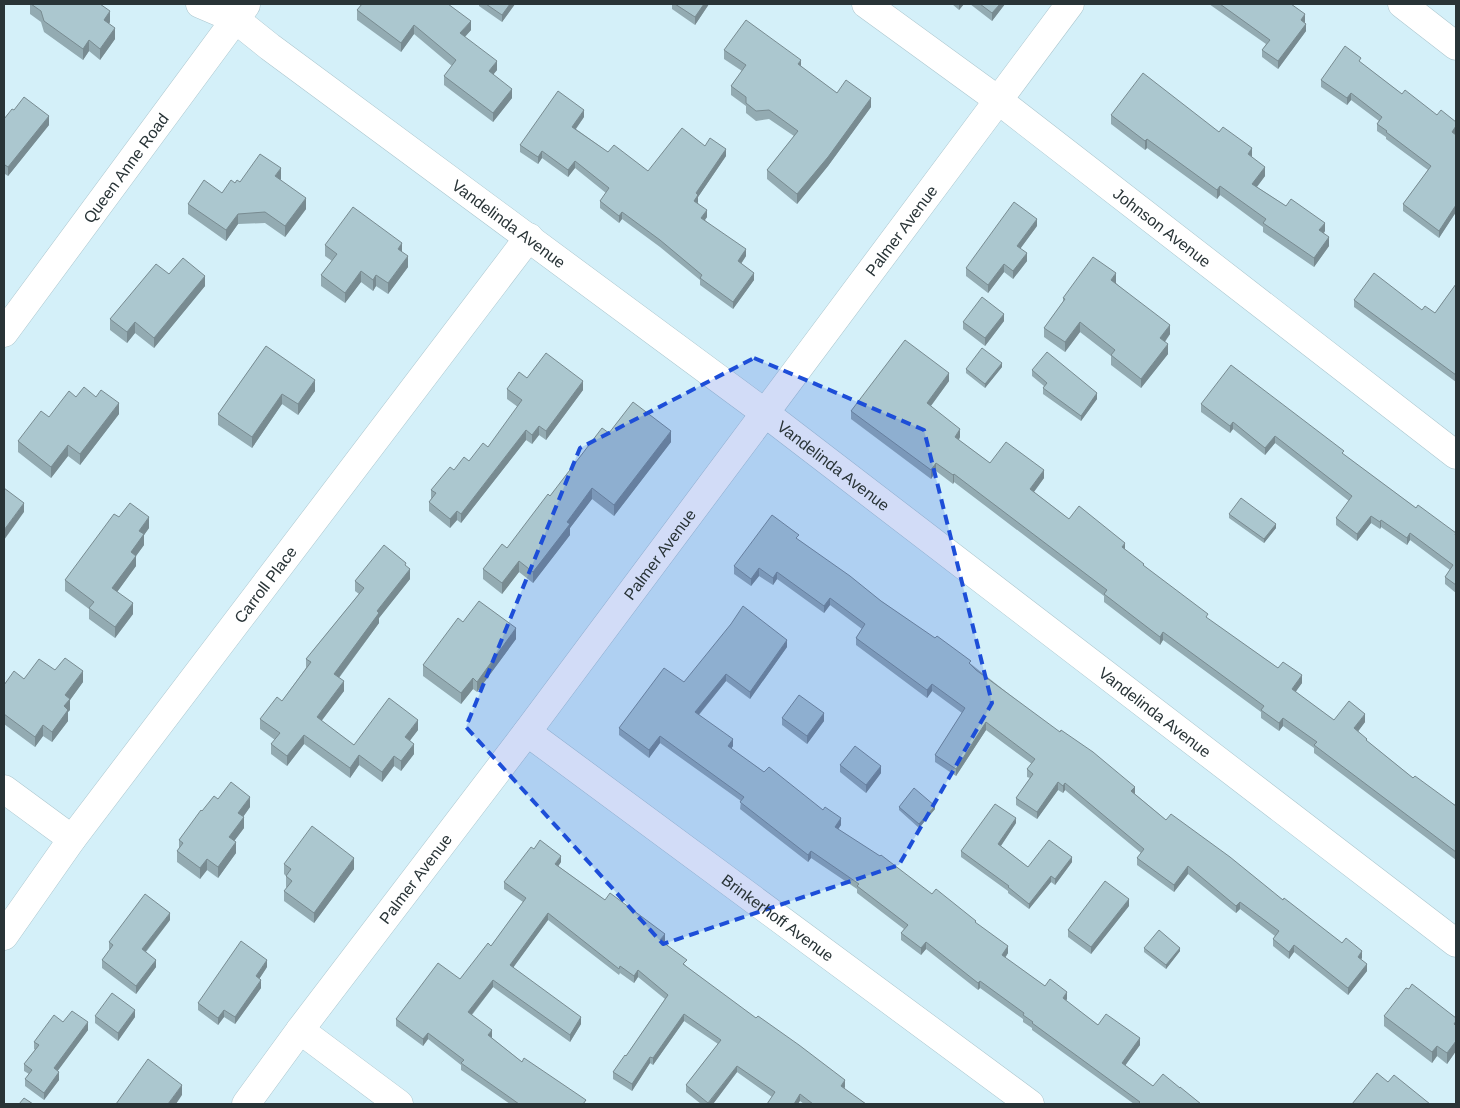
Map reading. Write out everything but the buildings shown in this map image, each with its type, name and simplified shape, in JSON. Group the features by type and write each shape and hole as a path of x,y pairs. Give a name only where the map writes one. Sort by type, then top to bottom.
{"street":[{"name":"Vandelinda Avenue","path":"200,4 241,11 270,47 765,412 1456,943"},
{"name":"Johnson Avenue","path":"866,4 998,100 1456,455"},
{"name":"Palmer Avenue","path":"246,1104 300,1030 527,732 1070,4"},
{"path":"1402,4 1456,46"},
{"name":"Queen Anne Road","path":"4,332 241,11"},
{"name":"Carroll Place","path":"4,936 72,839 529,237"},
{"name":"Brinkerhoff Avenue","path":"527,732 1030,1104"},
{"path":"4,789 72,839"},
{"path":"300,1030 399,1104"}],"highlighted area":[{"path":"754,358 924,430 992,703 899,865 663,944 466,727 580,448"}]}
